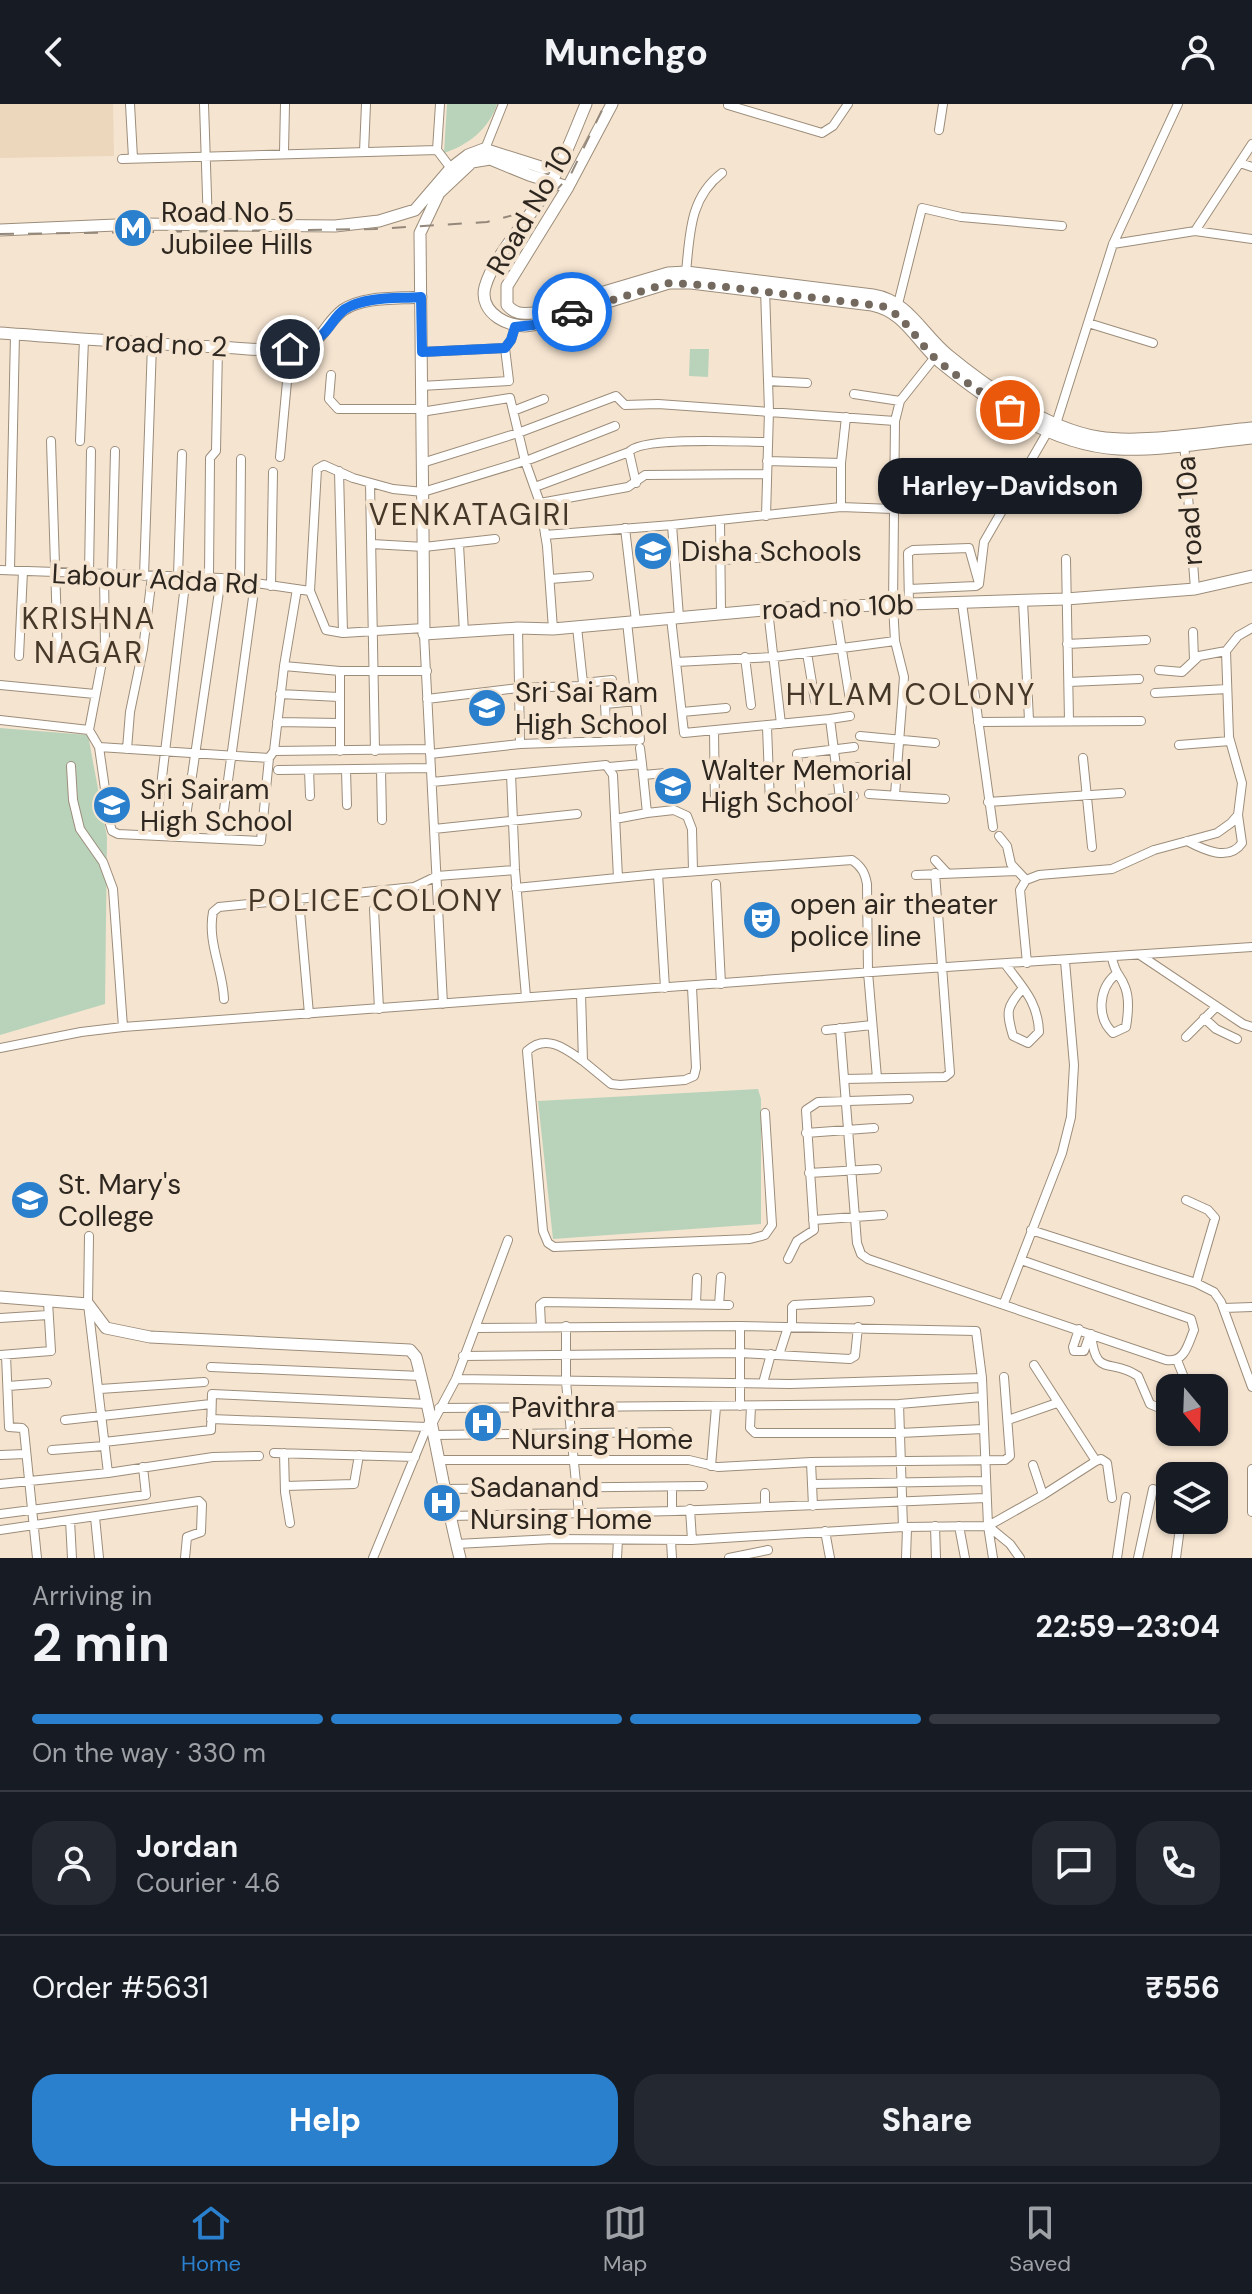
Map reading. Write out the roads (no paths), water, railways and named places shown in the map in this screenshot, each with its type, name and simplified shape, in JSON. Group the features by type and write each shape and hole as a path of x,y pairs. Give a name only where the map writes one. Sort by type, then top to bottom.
{"main road":[{"name":"Road No 10","path":"586,104 551,183 496,264 485,287 484,296 493,314 515,327 533,325 662,284 691,283 873,295 898,304 942,350 972,374 1052,427"},
{"name":"Road No 10","path":"612,104 568,187 507,286 507,305 513,311 533,313 660,274 686,272 882,306 901,320 935,357 966,383 1052,427 1122,439 1252,438"},
{"path":"483,154 551,183 568,187"},
{"path":"424,631 420,233 439,193 468,155 483,154 544,168 561,163"},
{"path":"415,210 454,172"},
{"path":"0,230 139,224 335,226 379,221 415,210 429,212"},
{"name":"road no 2","path":"0,333 152,344 290,349 313,342 323,335 342,311 356,304 421,297"},
{"name":"Road No 10","path":"1184,439 1252,428"},
{"name":"road no 10b","path":"424,631 553,629 768,610 1066,599 1195,589 1252,576"},
{"path":"0,1295 79,1303 106,1328 150,1337 406,1348 416,1357 421,1376 460,1558"},
{"path":"0,1295 48,1308 79,1303"}],"street":[{"path":"130,104 133,158"},
{"path":"204,104 208,226"},
{"path":"284,152 285,104"},
{"path":"364,152 366,104"},
{"path":"440,104 437,150 454,172"},
{"path":"483,154 503,104"},
{"path":"728,105 822,133 833,126 848,104"},
{"path":"939,130 943,104"},
{"path":"909,589 976,586 979,582 984,542 1052,427 1113,244 1178,104"},
{"path":"1195,231 1252,144"},
{"path":"122,159 437,150"},
{"path":"1240,163 1252,167"},
{"path":"686,272 695,207 706,188 722,173"},
{"path":"898,304 922,208 961,217 1062,226"},
{"path":"1113,244 1195,231 1252,239"},
{"path":"765,287 769,411 766,516"},
{"path":"1088,323 1153,343"},
{"path":"421,386 509,381 505,348 515,327"},
{"path":"10,570 15,334"},
{"path":"80,441 84,339"},
{"path":"127,749 130,712 143,649 148,576 152,344"},
{"path":"209,577 210,458 216,451 218,347"},
{"path":"422,352 505,348"},
{"path":"280,457 290,349"},
{"path":"895,795 904,677 895,641 893,605 895,421 900,401 935,357"},
{"path":"331,375 329,399 338,409 421,411 510,398 525,461 540,503 553,629"},
{"path":"768,381 807,383"},
{"path":"854,394 900,401"},
{"path":"422,463 518,433 616,396 625,405 658,404 895,421"},
{"path":"513,411 544,399"},
{"path":"841,507 841,463 846,417"},
{"path":"443,1004 424,631 343,633 326,630 310,591 315,473 320,465 370,483 423,492 525,461 615,426"},
{"name":"road 10a","path":"1184,439 1195,589"},
{"path":"51,441 58,659"},
{"path":"535,487 629,452 633,446 659,442 767,442"},
{"path":"89,574 91,451"},
{"path":"115,451 105,646 89,730 99,747 112,831 118,834 261,841 297,589"},
{"path":"629,452 636,483"},
{"path":"155,836 182,576 182,454"},
{"path":"240,581 241,459"},
{"path":"767,461 841,463"},
{"path":"339,471 343,633"},
{"path":"271,586 273,472"},
{"path":"540,503 628,487 648,474 767,474"},
{"path":"370,483 375,751"},
{"path":"545,535 841,507 893,509"},
{"path":"720,520 721,613"},
{"path":"672,525 676,662 684,733 767,727 850,716"},
{"path":"99,747 231,757 340,751 430,752 520,744 640,740 625,528"},
{"path":"372,544 424,547 495,539"},
{"path":"459,545 464,632"},
{"path":"909,605 908,553 913,550 969,548 974,574 979,582"},
{"path":"721,560 853,552"},
{"path":"1066,559 1069,721"},
{"name":"Labour Adda Rd","path":"0,570 209,577 310,591"},
{"path":"19,656 23,571"},
{"path":"550,579 589,576"},
{"path":"183,837 221,578"},
{"path":"220,839 255,583"},
{"path":"1023,601 1029,720"},
{"path":"962,603 993,827"},
{"path":"835,607 850,700"},
{"path":"768,610 781,724"},
{"path":"577,627 583,683"},
{"path":"518,628 520,744"},
{"path":"1187,841 1207,851 1228,853 1235,851 1242,843 1238,815 1242,783 1230,741 1226,651 1238,636 1252,628"},
{"path":"1193,632 1194,660"},
{"path":"1067,644 1146,640"},
{"path":"676,662 774,657 895,641"},
{"path":"1159,670 1182,672 1199,656 1226,651"},
{"path":"807,653 815,701"},
{"path":"745,657 751,705"},
{"path":"284,666 340,671 427,671"},
{"path":"340,671 340,751"},
{"path":"1069,682 1139,679"},
{"path":"427,699 518,688 580,686 612,680"},
{"path":"0,685 95,694"},
{"path":"1155,693 1227,689"},
{"path":"280,694 339,697"},
{"path":"607,741 605,704 637,701"},
{"path":"682,712 726,708"},
{"path":"830,719 840,798"},
{"path":"0,720 89,730"},
{"path":"978,722 1141,721"},
{"path":"277,722 339,723"},
{"path":"767,727 770,803"},
{"path":"714,731 715,804"},
{"path":"860,736 935,743"},
{"path":"1179,745 1230,741"},
{"path":"801,797 797,754 854,747"},
{"path":"640,748 647,813"},
{"path":"1083,758 1092,847"},
{"path":"432,782 601,764 609,767 642,764"},
{"path":"71,766 73,800 80,829 103,862 113,889 123,1027"},
{"path":"609,767 613,775 618,878"},
{"path":"813,774 858,767"},
{"path":"278,770 431,768"},
{"path":"381,769 382,820"},
{"path":"309,770 310,796"},
{"path":"346,770 347,805"},
{"path":"643,775 666,773"},
{"path":"511,774 516,888 526,997"},
{"path":"988,802 1121,793"},
{"path":"869,794 945,799"},
{"path":"828,799 854,796"},
{"path":"615,819 680,810 687,816 692,829 693,871"},
{"path":"434,829 577,814"},
{"path":"1027,963 1020,890 1026,880 1039,875 1112,869 1154,850 1217,833 1238,815"},
{"path":"999,836 1007,846 1011,864 1026,880"},
{"path":"516,888 852,860 860,866 867,884 868,972 877,1078"},
{"path":"935,860 947,873"},
{"path":"224,999 222,978 216,962 212,921 214,910 227,906 420,886 437,876 515,870"},
{"path":"916,875 1017,871"},
{"path":"844,1079 949,1074 935,873"},
{"path":"658,874 665,988"},
{"path":"716,884 721,984"},
{"path":"299,900 309,1014"},
{"path":"374,909 379,1009"},
{"path":"0,1048 123,1027 1252,947"},
{"path":"1140,955 1216,1007 1252,1027"},
{"path":"1112,958 1115,975 1126,988 1128,1008 1126,1027 1113,1033 1105,1019 1102,995 1104,986 1115,975"},
{"path":"1004,1303 1062,1153 1072,1106 1073,1050 1065,961"},
{"path":"1006,965 1023,988 1038,1016 1038,1033 1028,1043 1013,1036 1009,1017 1009,1005 1023,988"},
{"path":"692,987 696,1068 694,1076 685,1080 615,1085 564,1047 537,1044 527,1051 543,1231 548,1243 554,1247 750,1239 765,1235 772,1225 765,1113"},
{"path":"581,994 583,1061"},
{"path":"1186,1037 1216,1007"},
{"path":"1204,1018 1216,1029 1237,1039"},
{"path":"826,1030 872,1025"},
{"path":"840,1028 855,1217 859,1249 868,1259 1166,1360 1182,1357 1194,1330 1191,1319 1021,1260"},
{"path":"788,1259 797,1241 813,1233 804,1116 808,1107 818,1102 909,1099"},
{"path":"806,1133 874,1128"},
{"path":"809,1173 877,1169"},
{"path":"1186,1200 1208,1210 1215,1218 1196,1283"},
{"path":"813,1220 883,1215"},
{"path":"1031,1230 1196,1283 1214,1292 1224,1308 1252,1387"},
{"path":"89,1236 79,1303 100,1389 108,1473"},
{"path":"373,1558 415,1457 456,1379 508,1240"},
{"path":"541,1326 540,1305 544,1302 724,1305 721,1277"},
{"path":"696,1304 697,1278"},
{"path":"763,1383 790,1327 794,1305 870,1301"},
{"path":"1224,1308 1252,1307"},
{"path":"0,1318 48,1308 51,1351 3,1355 8,1386 9,1427 23,1428 37,1558"},
{"path":"566,1326 566,1382 579,1513"},
{"path":"476,1328 740,1326 976,1331 982,1378 985,1498 993,1558"},
{"path":"740,1326 740,1406"},
{"path":"463,1356 740,1353 852,1359 858,1327"},
{"path":"1079,1329 1073,1347 1077,1352 1084,1351 1090,1333"},
{"path":"1090,1333 1097,1360 1138,1376 1150,1404 1156,1407"},
{"path":"1177,1360 1183,1374"},
{"path":"1034,1365 1096,1461"},
{"path":"211,1367 421,1376"},
{"path":"440,1460 689,1460 711,1466 1009,1458 1004,1377"},
{"path":"456,1379 763,1383 982,1378"},
{"path":"100,1389 204,1382"},
{"path":"8,1386 47,1383"},
{"path":"52,1450 211,1430 211,1395 214,1394 427,1404"},
{"path":"439,1408 899,1404 982,1397"},
{"path":"1008,1420 1057,1403"},
{"path":"65,1420 211,1404"},
{"path":"899,1404 906,1558"},
{"path":"751,1406 750,1428 755,1433 900,1433 983,1429"},
{"path":"711,1466 716,1407"},
{"path":"211,1419 431,1426 572,1435 669,1432"},
{"path":"290,1523 279,1453 415,1457"},
{"path":"1,1455 25,1454"},
{"path":"285,1486 354,1484 359,1455"},
{"path":"0,1484 108,1473 213,1457 259,1456"},
{"path":"456,1544 553,1539 671,1541 905,1527 988,1526 1101,1459 1107,1463 1112,1498"},
{"path":"811,1462 813,1506"},
{"path":"1033,1465 1043,1495"},
{"path":"0,1514 146,1495 143,1467"},
{"path":"1252,1469 1252,1512"},
{"path":"812,1484 984,1481"},
{"path":"445,1489 703,1486"},
{"path":"672,1488 672,1511"},
{"path":"1138,1558 1153,1489"},
{"path":"765,1493 765,1507"},
{"path":"1117,1558 1126,1497"},
{"path":"449,1516 672,1511 985,1498"},
{"path":"0,1530 199,1501 202,1504 201,1532 187,1537 185,1558"},
{"path":"690,1509 692,1540"},
{"path":"95,1517 99,1558"},
{"path":"70,1520 72,1558"},
{"path":"935,1526 936,1558"},
{"path":"959,1526 965,1558"},
{"path":"988,1526 1010,1544 1020,1558"},
{"path":"825,1531 830,1558"},
{"path":"1176,1558 1179,1534"},
{"path":"617,1558 618,1540"},
{"path":"671,1541 672,1558"},
{"path":"729,1558 768,1550"}],"railway":[{"path":"0,234 375,229 487,222 545,203 571,174 605,104"}],"place":[{"name":"Road No 5 Jubilee Hills","path":"133,228"},
{"name":"Harley-Davidson","path":"1010,410"},
{"name":"Disha Schools","path":"653,551"},
{"name":"Sri Sai Ram High School","path":"487,708"},
{"name":"Walter Memorial High School","path":"673,786"},
{"name":"Sri Sairam High School","path":"112,805"},
{"name":"open air theater police line","path":"762,920"},
{"name":"St. Mary's College","path":"30,1200"},
{"name":"Pavithra Nursing Home","path":"483,1423"},
{"name":"Sadanand Nursing Home","path":"442,1503"}],"district":[{"name":"VENKATAGIRI","path":"470,514"},
{"name":"KRISHNA NAGAR","path":"89,635"},
{"name":"HYLAM COLONY","path":"911,694"},
{"name":"POLICE COLONY","path":"376,900"}]}
